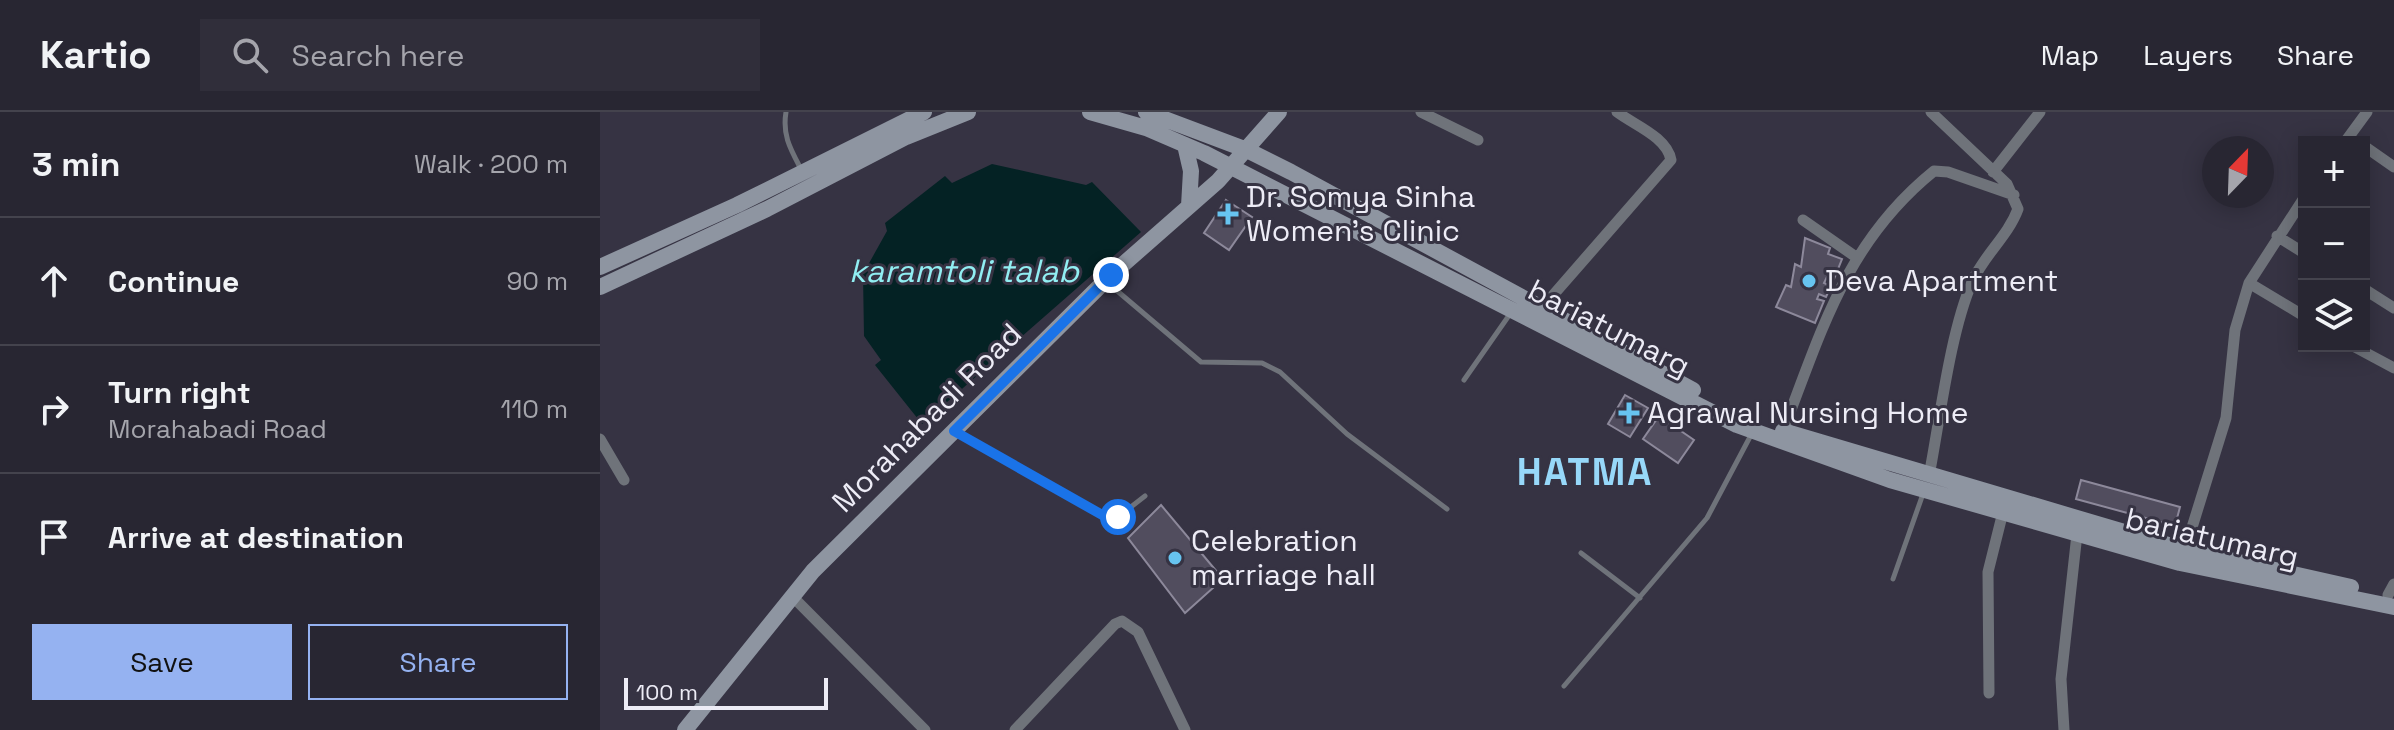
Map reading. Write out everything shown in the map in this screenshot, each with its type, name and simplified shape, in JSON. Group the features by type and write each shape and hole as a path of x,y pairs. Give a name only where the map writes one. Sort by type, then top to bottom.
{"main road":[{"path":"600,267 803,173 924,112"},
{"path":"600,287 767,209 906,137 968,112"},
{"name":"bariatumarg","path":"1090,112 1146,128 1231,167 1753,430 2004,505 2185,550 2392,596"},
{"name":"bariatumarg","path":"1146,112 1247,150 1741,415 1927,483"},
{"name":"Morahabadi Road","path":"685,730 813,571 1105,281 1231,167 1279,112"},
{"path":"1185,145 1191,171 1189,206"},
{"name":"bariatumarg","path":"2004,505 2077,534 2180,563 2392,596"}],"street":[{"path":"1421,112 1478,140"},
{"path":"1927,483 1964,306 1987,256 2014,222 2018,209 2014,195 1930,112"},
{"path":"1993,172 2040,112"},
{"path":"2353,136 2367,112"},
{"path":"1541,309 1671,160 1669,150 1619,113"},
{"path":"2370,150 2394,167"},
{"path":"1783,431 1856,257 1871,234 1934,171 1948,172 2014,195"},
{"path":"2185,550 2226,418 2235,330 2249,283 2298,206"},
{"path":"1803,220 1856,257"},
{"path":"2277,236 2298,249"},
{"path":"2249,283 2298,312"},
{"path":"2370,293 2394,308"},
{"path":"2364,352 2394,368"},
{"path":"600,439 624,480"},
{"path":"1989,693 1988,572 2004,505"},
{"path":"2064,730 2060,688 2077,534"},
{"path":"792,596 925,730"},
{"path":"1015,730 1115,624 1122,621 1138,632 1185,730"}],"lane":[{"path":"786,112 784,130 787,144 803,173"},
{"path":"1105,281 1201,362 1262,363 1280,372 1347,434 1447,509"},
{"path":"1464,380 1513,310"},
{"path":"1564,686 1713,509 1753,430"},
{"path":"954,431 1104,516 1118,517 1145,496"},
{"path":"1893,579 1927,483"},
{"path":"1581,553 1640,598"}],"water":[{"name":"karamtoli talab","path":"992,164 1086,185 1092,182 1141,232 922,424 875,365 881,360 864,336 863,274 887,231 885,223 945,176 952,183"}],"building":[{"path":"1226,200 1252,217 1229,250 1204,233"},
{"name":"Deva Apartment","path":"1805,238 1830,248 1828,254 1842,259 1834,279 1827,277 1824,283 1831,286 1826,297 1819,294 1817,299 1824,301 1815,323 1776,307 1786,285 1791,287 1795,264 1801,267"},
{"path":"1625,395 1648,408 1630,437 1608,424"},
{"path":"1659,416 1694,440 1678,463 1643,439"},
{"path":"2081,480 2180,507 2175,526 2076,499"},
{"name":"Celebration marriage hall","path":"1161,505 1223,579 1185,613 1128,538"}],"place":[{"name":"Dr. Somya Sinha Women's Clinic","path":"1228,214"},
{"name":"Deva Apartment","path":"1809,281"},
{"name":"Agrawal Nursing Home","path":"1629,413"},
{"name":"Celebration marriage hall","path":"1175,558"}],"district":[{"name":"HATMA","path":"1585,472"}],"route":[{"path":"1111,275 954,431 1104,516 1118,517"}]}
